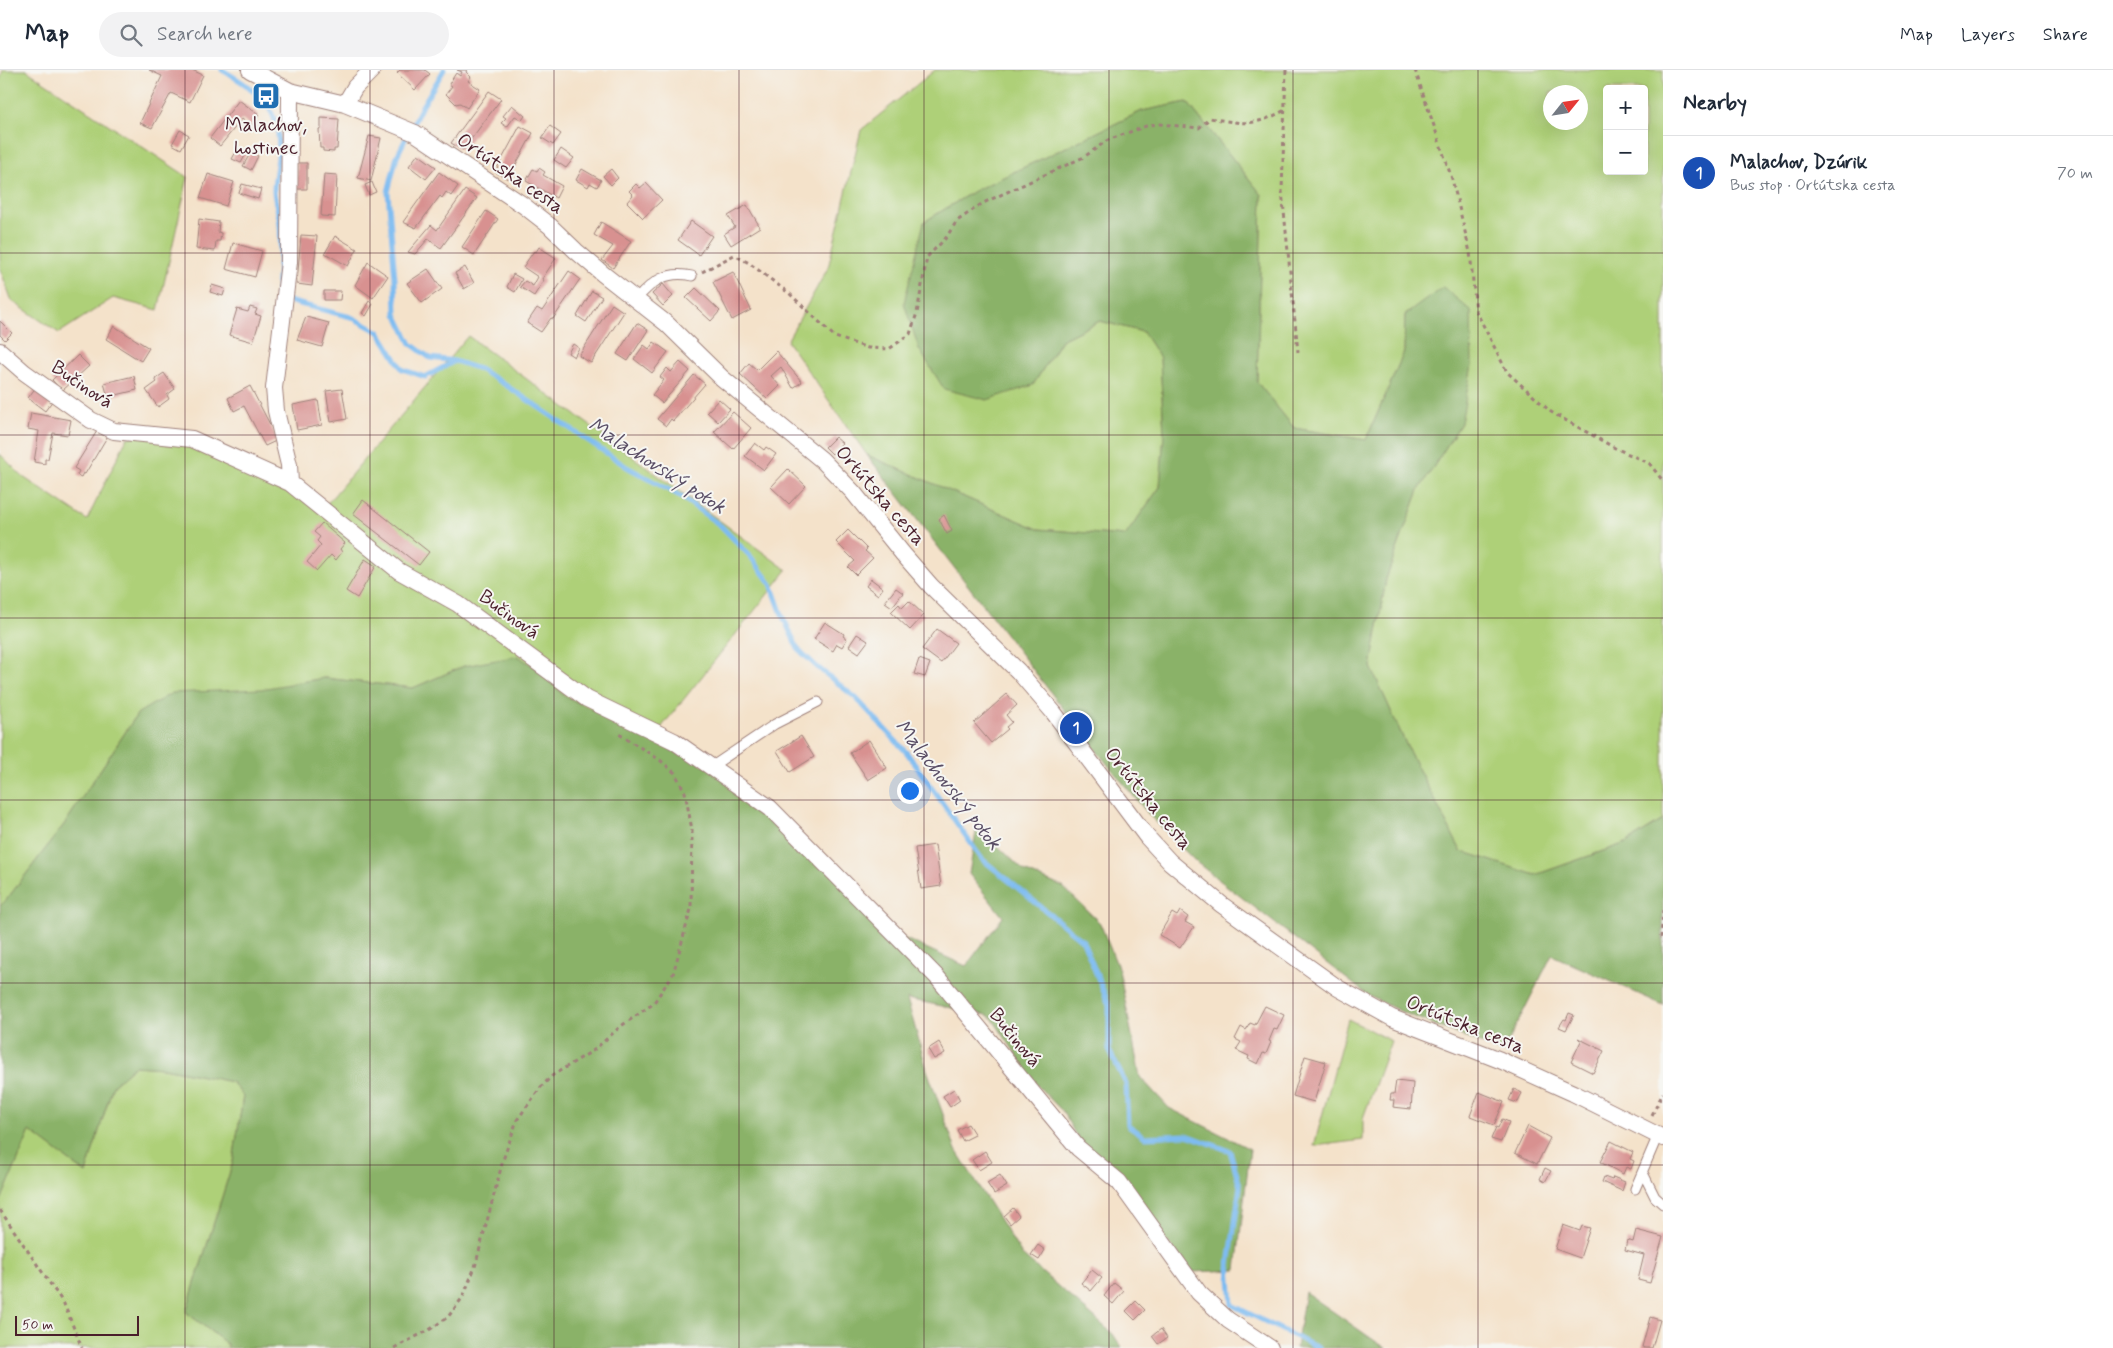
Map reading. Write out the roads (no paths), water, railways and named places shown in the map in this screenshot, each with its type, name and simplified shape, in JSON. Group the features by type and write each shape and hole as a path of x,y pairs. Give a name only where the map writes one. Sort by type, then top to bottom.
{"street":[{"name":"Ortútska cesta","path":"250,70 290,91 345,104 409,131 523,205 550,226 576,251 667,324 744,397 822,460 853,492 902,554 931,586 1018,671 1054,713 1147,837 1194,884 1307,966 1364,1003 1392,1018 1508,1064 1656,1134"},
{"path":"345,104 355,87 372,70"},
{"path":"290,91 288,172 290,240 286,297 274,388 276,411 289,465 290,483"},
{"name":"Bučinová","path":"0,351 24,372 91,420 114,431 192,439 290,483 399,571 458,604 587,698 674,740 770,808 937,977 1078,1148 1119,1182 1199,1293 1228,1320 1270,1348"}],"lane":[{"path":"636,300 658,279 669,274 692,276"},
{"path":"711,767 775,724 818,702"},
{"path":"1635,1189 1643,1173 1656,1134"},
{"path":"1643,1173 1655,1197 1663,1204"}],"waterway":[{"name":"Malachovský potok","path":"222,70 258,94 272,114 277,127 279,141 274,191 281,242 277,294 292,302 351,317 379,332 402,369 425,377 455,361 479,369 627,467 680,496 721,526 751,557 771,584 783,617 798,649 856,698 907,753 982,859 1083,941 1109,1005 1109,1050 1126,1084 1128,1125 1145,1137 1187,1135 1230,1151 1240,1186 1229,1265 1232,1305 1318,1348"},
{"path":"444,70 422,106 397,156 388,192 396,314 411,344 430,358 455,361"}],"place":[{"name":"Malachov, hostinec","path":"266,96"},
{"name":"Malachov, Dzúrik","path":"1076,728"}]}
